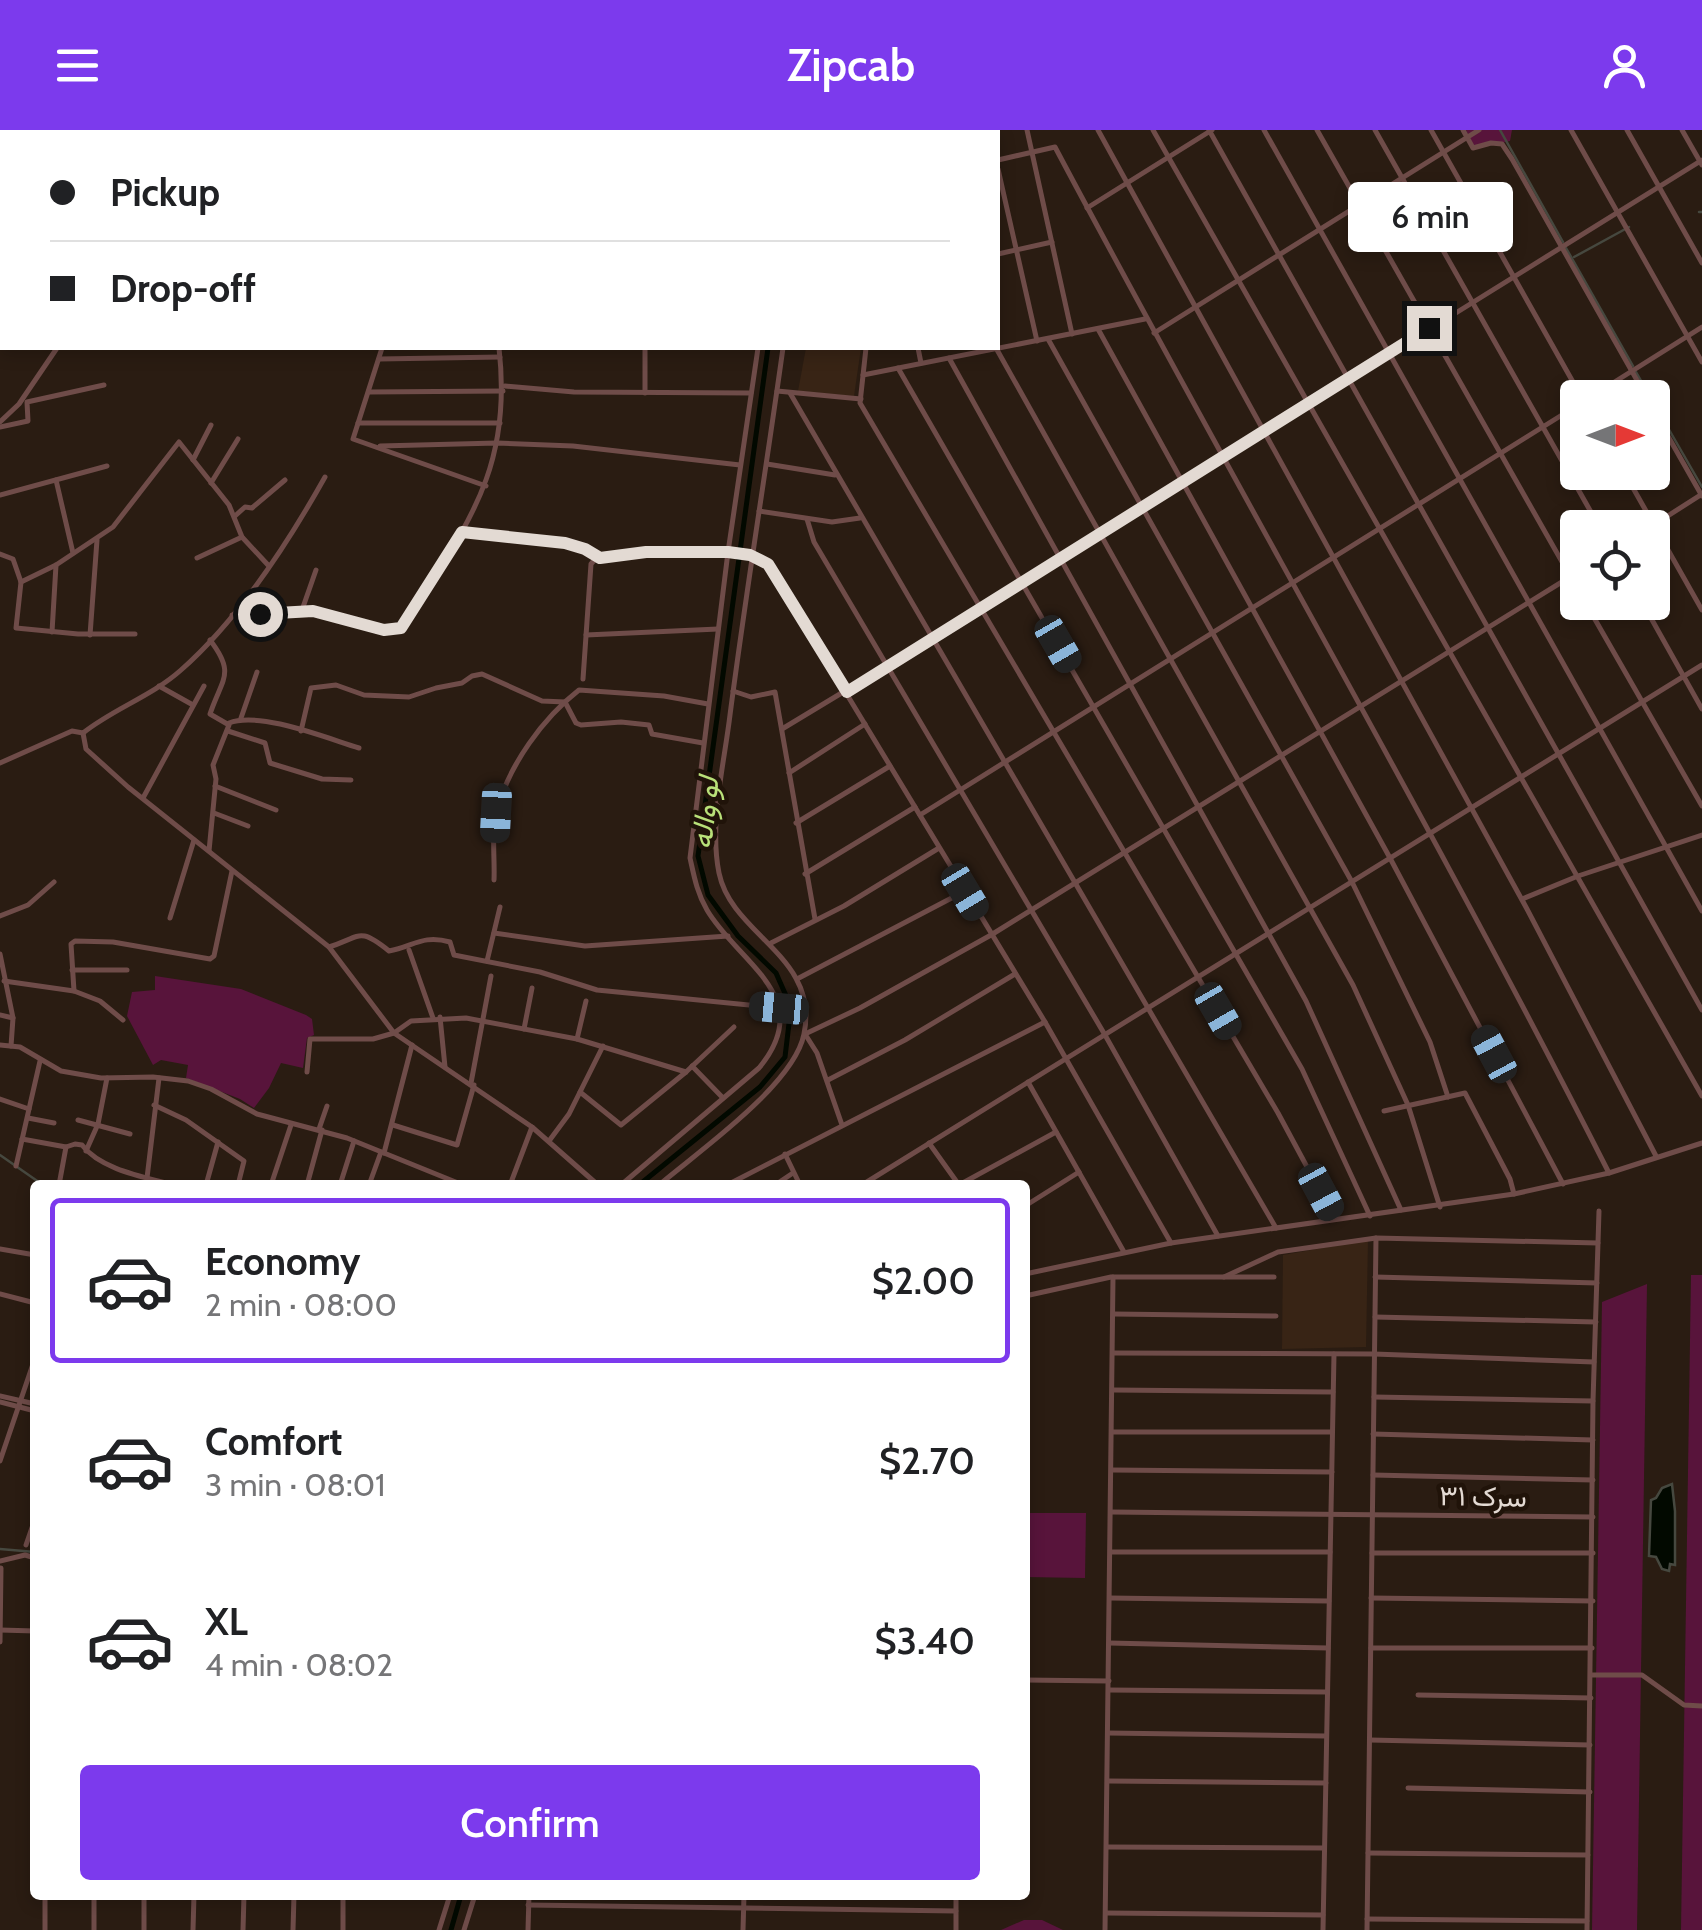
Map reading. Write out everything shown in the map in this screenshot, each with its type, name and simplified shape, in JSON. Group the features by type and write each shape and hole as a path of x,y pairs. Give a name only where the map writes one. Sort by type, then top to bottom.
{"street":[{"path":"1027,130 1072,334"},
{"path":"1098,130 1522,900 1656,1156"},
{"path":"1154,130 1702,1096"},
{"path":"1087,208 1210,130 1702,1010"},
{"path":"1264,130 1702,910"},
{"path":"1317,130 1560,558"},
{"path":"1375,130 1590,510"},
{"path":"1430,130 1575,380"},
{"path":"1463,130 1472,148 1502,144 1637,380"},
{"path":"1154,333 1479,130"},
{"path":"1571,130 1702,362"},
{"path":"1627,130 1702,263"},
{"path":"782,729 1701,162 1682,130"},
{"path":"1000,160 1054,147 1145,319 1487,934 1609,1173"},
{"path":"1000,178 1037,341"},
{"path":"1000,254 1052,242"},
{"path":"1000,347 1145,319"},
{"path":"1617,380 1702,328"},
{"path":"1098,329 1390,858 1563,1184"},
{"path":"1048,338 1352,882 1430,1042 1448,1097"},
{"path":"0,425 56,350"},
{"path":"381,350 353,439 486,486"},
{"path":"232,615 302,612 344,618 384,630 401,628 462,532 486,486 500,423 503,388 499,350"},
{"path":"644,350 645,393"},
{"path":"627,1180 770,1054 781,1020 774,990 707,910 695,884 690,858 758,350"},
{"path":"665,1180 777,1084 794,1060 804,1034 804,1003 797,979 730,899 717,862 716,826 733,692 783,350"},
{"path":"866,350 860,399 1335,1219"},
{"path":"919,350 922,363"},
{"path":"956,350 958,356"},
{"path":"862,375 986,350"},
{"path":"997,350 1353,984 1408,1106 1440,1207"},
{"path":"379,359 500,357"},
{"path":"950,358 1306,1001 1401,1210"},
{"path":"898,368 1302,1069 1370,1216"},
{"path":"0,425 28,421 27,402 104,385"},
{"path":"369,392 503,388 752,393"},
{"path":"777,391 860,399"},
{"path":"790,393 1276,1228"},
{"path":"920,815 1560,416"},
{"path":"358,423 500,423"},
{"path":"193,460 211,425"},
{"path":"1670,439 1702,495 1670,514"},
{"path":"211,483 238,440"},
{"path":"20,582 96,540 128,512 178,443 235,516 242,537 268,565"},
{"path":"380,446 497,443 631,450 740,464"},
{"path":"766,464 835,475"},
{"path":"0,495 107,466"},
{"path":"83,734 180,672 232,615 299,523 325,477"},
{"path":"56,480 73,552"},
{"path":"235,516 245,507 252,508 286,480"},
{"path":"759,512 832,522 861,518"},
{"path":"807,519 814,542 1106,1035 1218,1236"},
{"path":"462,532 565,543 597,557 646,552 731,552 751,555 768,564 1045,1022 1171,1243"},
{"path":"197,558 242,537"},
{"path":"90,635 96,540"},
{"path":"0,554 13,559 20,582 16,628 90,635 135,634"},
{"path":"583,679 591,564 597,557"},
{"path":"1670,557 1702,610"},
{"path":"52,632 56,565"},
{"path":"302,612 316,570"},
{"path":"804,1034 860,1008 991,935 1560,582"},
{"path":"1595,620 1702,806"},
{"path":"1652,620 1702,708"},
{"path":"586,635 718,630"},
{"path":"210,640 224,658 227,670 210,714 228,727 265,743 270,763 322,779 350,780"},
{"path":"870,1180 1702,665"},
{"path":"209,851 215,786 213,764 228,727 241,718 257,672"},
{"path":"301,731 311,688 336,684 364,696 409,698 462,684 482,674 542,701 564,702"},
{"path":"159,686 193,706"},
{"path":"142,799 204,686"},
{"path":"494,880 498,805 529,740 578,690 664,696 708,704"},
{"path":"733,692 751,697 775,692 815,919"},
{"path":"564,702 581,726 637,722 649,725 652,734 664,738 703,743"},
{"path":"241,718 360,748"},
{"path":"789,773 865,724"},
{"path":"0,763 72,731 83,734"},
{"path":"83,734 86,750 142,799 329,948 394,1033 532,1127 593,1180"},
{"path":"796,823 890,766"},
{"path":"215,786 276,810"},
{"path":"805,874 915,807"},
{"path":"213,812 248,826"},
{"path":"1522,900 1617,862 1702,836"},
{"path":"170,918 194,840"},
{"path":"770,943 844,906 939,848"},
{"path":"74,992 70,944 75,941 113,942 210,959 214,956 232,870"},
{"path":"0,916 28,904 54,882"},
{"path":"797,979 965,892"},
{"path":"487,962 500,907"},
{"path":"494,933 585,946 728,936"},
{"path":"329,948 359,934 370,935 389,950 412,941 444,940 450,942 454,955 540,972 597,990 779,1008"},
{"path":"410,950 436,1018 445,1067"},
{"path":"0,954 13,1018 11,1046"},
{"path":"72,970 127,970"},
{"path":"828,1080 905,1040 1014,974"},
{"path":"393,1124 457,1145 473,1084 492,976"},
{"path":"4,981 74,992 100,1001 124,1020"},
{"path":"524,1028 532,988"},
{"path":"578,1038 586,1001"},
{"path":"0,1016 13,1018"},
{"path":"307,1072 310,1039 373,1039 394,1033 411,1021 436,1018 483,1021 578,1038 686,1072"},
{"path":"737,1180 1045,1022"},
{"path":"580,1092 620,1125 734,1027"},
{"path":"804,1034 817,1053 842,1125"},
{"path":"0,1045 20,1047 62,1071 106,1078 188,1081 257,1114 354,1141 451,1180"},
{"path":"371,1180 393,1124 412,1045"},
{"path":"550,1141 604,1046"},
{"path":"16,1166 40,1060"},
{"path":"692,1066 724,1098"},
{"path":"86,1152 98,1124 106,1078"},
{"path":"147,1178 158,1078"},
{"path":"1028,1082 1124,1252"},
{"path":"1384,1111 1465,1093 1514,1194"},
{"path":"0,1098 29,1108"},
{"path":"154,1104 186,1120 244,1161 239,1180"},
{"path":"308,1180 327,1106"},
{"path":"27,1118 54,1124"},
{"path":"78,1120 130,1134"},
{"path":"273,1180 291,1125"},
{"path":"512,1180 532,1127"},
{"path":"968,1180 1056,1132"},
{"path":"22,1139 66,1147 82,1145 86,1152 116,1168 155,1180"},
{"path":"342,1180 354,1141"},
{"path":"207,1180 218,1142"},
{"path":"929,1144 955,1180"},
{"path":"1030,1273 1171,1243 1514,1194 1609,1173 1702,1144"},
{"path":"61,1180 66,1147"},
{"path":"785,1154 798,1180"},
{"path":"1030,1203 1080,1172"},
{"path":"782,1180 794,1173"},
{"path":"1587,1930 1599,1212"},
{"path":"1224,1277 1278,1252 1376,1238 1598,1242"},
{"path":"1367,1930 1376,1238"},
{"path":"0,1249 30,1254"},
{"path":"1105,1930 1113,1277"},
{"path":"1030,1295 1113,1277 1274,1277"},
{"path":"1376,1277 1597,1283"},
{"path":"0,1294 30,1302"},
{"path":"1114,1314 1276,1316"},
{"path":"1375,1318 1596,1322"},
{"path":"1113,1353 1374,1354 1594,1362"},
{"path":"1322,1930 1334,1354"},
{"path":"0,1462 30,1373"},
{"path":"1114,1390 1333,1392"},
{"path":"1374,1396 1593,1401"},
{"path":"0,1399 30,1406"},
{"path":"1113,1432 1332,1432"},
{"path":"1374,1434 1593,1440"},
{"path":"1112,1470 1332,1472"},
{"path":"1373,1475 1594,1480"},
{"name":"سرک ۳۱","path":"1110,1512 1593,1517"},
{"path":"26,1545 30,1533"},
{"path":"1111,1552 1330,1552"},
{"path":"1372,1553 1593,1554"},
{"path":"0,1642 1,1564 30,1556"},
{"path":"1110,1598 1329,1601"},
{"path":"1371,1598 1593,1602"},
{"path":"0,1630 30,1631"},
{"path":"1110,1643 1328,1648"},
{"path":"1371,1648 1592,1648"},
{"path":"1592,1675 1642,1676 1684,1705 1702,1706"},
{"path":"1030,1680 1109,1681"},
{"path":"1108,1690 1327,1692"},
{"path":"1418,1695 1591,1698"},
{"path":"1108,1734 1326,1736"},
{"path":"1370,1740 1590,1745"},
{"path":"1107,1781 1326,1783"},
{"path":"1408,1788 1590,1792"},
{"path":"1106,1847 1324,1848"},
{"path":"1368,1853 1588,1854"},
{"path":"44,1930 45,1900"},
{"path":"94,1900 94,1930"},
{"path":"144,1900 144,1930"},
{"path":"193,1930 194,1900"},
{"path":"243,1930 244,1900"},
{"path":"293,1930 294,1900"},
{"path":"343,1930 344,1900"},
{"path":"440,1930 449,1900"},
{"path":"464,1930 473,1900"},
{"path":"528,1930 529,1900"},
{"path":"744,1900 744,1930"},
{"path":"956,1900 956,1930"},
{"path":"528,1906 956,1912"},
{"path":"1105,1913 1323,1915"},
{"path":"1367,1920 1587,1921"}],"shaded area":[{"path":"1466,130 1512,130 1510,141 1473,145"},
{"path":"806,350 861,350 854,396 798,391"},
{"path":"155,976 241,989 306,1015 312,1019 314,1035 307,1038 303,1068 281,1063 254,1108 186,1078 188,1065 161,1060 153,1065 127,1016 132,992 155,990"},
{"path":"1368,1240 1366,1347 1282,1349 1283,1255"},
{"path":"1691,1275 1702,1275 1702,1930 1681,1930"},
{"path":"1647,1284 1637,1930 1592,1930 1602,1302"},
{"path":"1672,1484 1675,1565 1670,1564 1669,1571 1662,1569 1656,1557 1649,1556 1651,1500"},
{"path":"1030,1513 1086,1513 1085,1578 1030,1577"},
{"path":"1024,1920 1042,1920 1063,1930 1001,1930"}],"waterway":[{"path":"1500,130 1563,242"},
{"path":"1574,257 1629,227"},
{"path":"1566,248 1633,366"},
{"name":"لو واله","path":"645,1180 760,1087 785,1057 791,1007 776,973 738,936 708,895 698,856 768,350"},
{"path":"1636,372 1641,380"},
{"path":"1670,431 1702,487"},
{"path":"0,1155 36,1180"},
{"path":"0,1549 30,1552"},
{"name":"لو واله","path":"451,1930 460,1900"}],"route":[{"path":"260,614 313,611 384,630 401,628 462,532 565,543 600,558 686,550 733,552 768,564 847,692 1429,328"}]}
